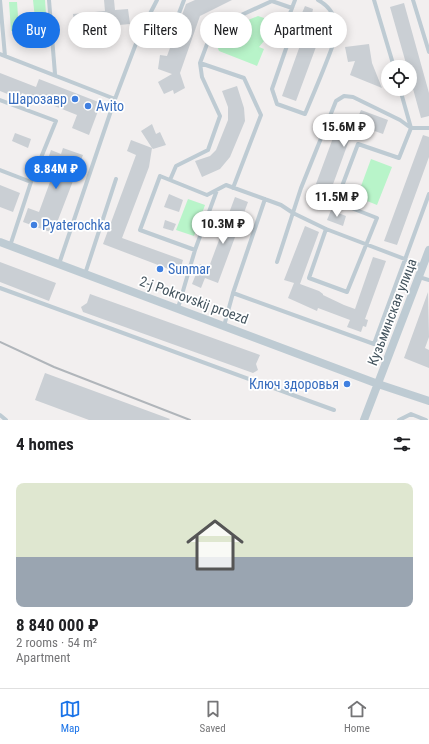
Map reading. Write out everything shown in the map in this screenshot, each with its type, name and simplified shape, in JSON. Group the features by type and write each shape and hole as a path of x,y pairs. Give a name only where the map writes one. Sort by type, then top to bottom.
{"street":[{"name":"2-j Pokrovskij proezd","path":"0,242 378,384 429,401"},
{"name":"Кузьминская улица","path":"364,420 429,250"}],"lane":[{"path":"0,0 5,56"},
{"path":"48,0 55,74"},
{"path":"59,264 115,99 140,33 157,0"},
{"path":"179,12 184,0"},
{"path":"295,0 286,24 289,40 272,89 277,104 305,114 338,31 334,15 326,4 318,0"},
{"path":"374,0 392,60"},
{"path":"413,0 429,52"},
{"path":"170,180 176,166 208,150 220,116 202,77 200,62 213,28 272,1 292,8"},
{"path":"0,54 55,74 115,99"},
{"path":"200,62 244,78 261,115 233,188"},
{"path":"277,262 293,213 336,101 344,96 353,97 400,120 411,128 429,128"},
{"path":"326,229 309,278 346,292 377,218 336,202 358,144 399,158 411,128 402,96"},
{"path":"0,100 56,122 31,182 10,246"},
{"path":"0,170 31,182"},
{"path":"195,250 140,230 160,176 207,194 226,185 281,204 293,213 326,229 366,245 406,258 423,266"},
{"path":"85,274 116,179"},
{"path":"178,308 195,250 217,190"},
{"path":"233,293 374,344 429,194"},
{"path":"224,326 233,293 264,199"},
{"path":"419,277 429,280"},
{"path":"0,288 334,410"},
{"path":"400,420 411,414 426,420"},
{"path":"0,415 6,420"}],"green space":[{"path":"33,0 45,0 46,12 34,12"},
{"path":"9,2 17,2 18,12 12,12 11,31"},
{"path":"260,17 259,47 264,49 257,66 219,51 218,48 252,48 252,18"},
{"path":"371,159 392,167 377,205 357,197"},
{"path":"188,199 205,205 194,236 176,230"}],"building":[{"path":"104,0 114,0 115,10 128,9 129,24 121,25 121,12 94,12 105,11"},
{"path":"195,0 232,0 208,12 200,12 192,39 192,12 183,12 186,4"},
{"path":"404,3 429,93 429,116 421,118 415,96 417,96 417,60 405,60 390,7"},
{"path":"305,6 313,9 312,12 302,12"},
{"path":"369,44 372,63 381,88 350,75 355,61 348,62 345,48"},
{"path":"170,48 189,48 180,73 185,88 174,94 173,90 164,94 158,82 172,74 158,69 160,55 167,56"},
{"path":"299,48 316,48 296,101 282,96"},
{"path":"0,73 36,87 39,79 101,103 89,135 72,128 77,115 22,93 20,99 0,91"},
{"path":"237,86 244,108 245,121 230,157 220,169 202,177 195,161 210,156 216,150 228,120 228,107 222,91"},
{"path":"361,110 388,120 383,134 355,124 328,198 313,192 340,119 347,122 350,114 358,117"},
{"path":"152,124 156,134 160,132 166,145 152,148 141,131"},
{"path":"15,133 31,139 28,148 12,141"},
{"path":"423,135 429,137 429,157 397,245 384,241"},
{"path":"131,140 152,148 149,167 122,238 183,260 179,273 103,244 136,155 127,151"},
{"path":"63,148 83,155 53,233 23,222 28,208 39,212 54,171 45,168 51,150 61,154"},
{"path":"0,185 20,193 13,212 0,207"},
{"path":"169,194 183,200 179,212 164,207"},
{"path":"235,197 248,202 218,283 205,278 201,288 192,284 200,264 209,267"},
{"path":"331,210 346,216 343,226 327,220"},
{"path":"165,220 176,224 173,231 163,228"},
{"path":"305,226 319,232 300,284 319,291 323,295 344,305 355,309 373,257 386,261 365,319 368,320 366,327 363,326 361,332 347,327 350,320 318,308 317,311 288,298 294,283 284,280"},
{"path":"0,262 56,283 49,301 0,282"},
{"path":"428,292 429,337 425,348 429,350 429,368 404,358"},
{"path":"90,294 260,355 256,364 258,370 253,373 83,312 81,307 87,303"},
{"path":"45,373 170,419 89,420 35,400"}],"railway":[{"path":"0,342 54,367 190,420"}],"place":[{"name":"Шарозавр","path":"75,99"},
{"name":"Avito","path":"88,106"},
{"name":"Pyaterochka","path":"34,225"},
{"name":"Sunmar","path":"160,269"},
{"name":"Ключ здоровья","path":"347,384"}]}
